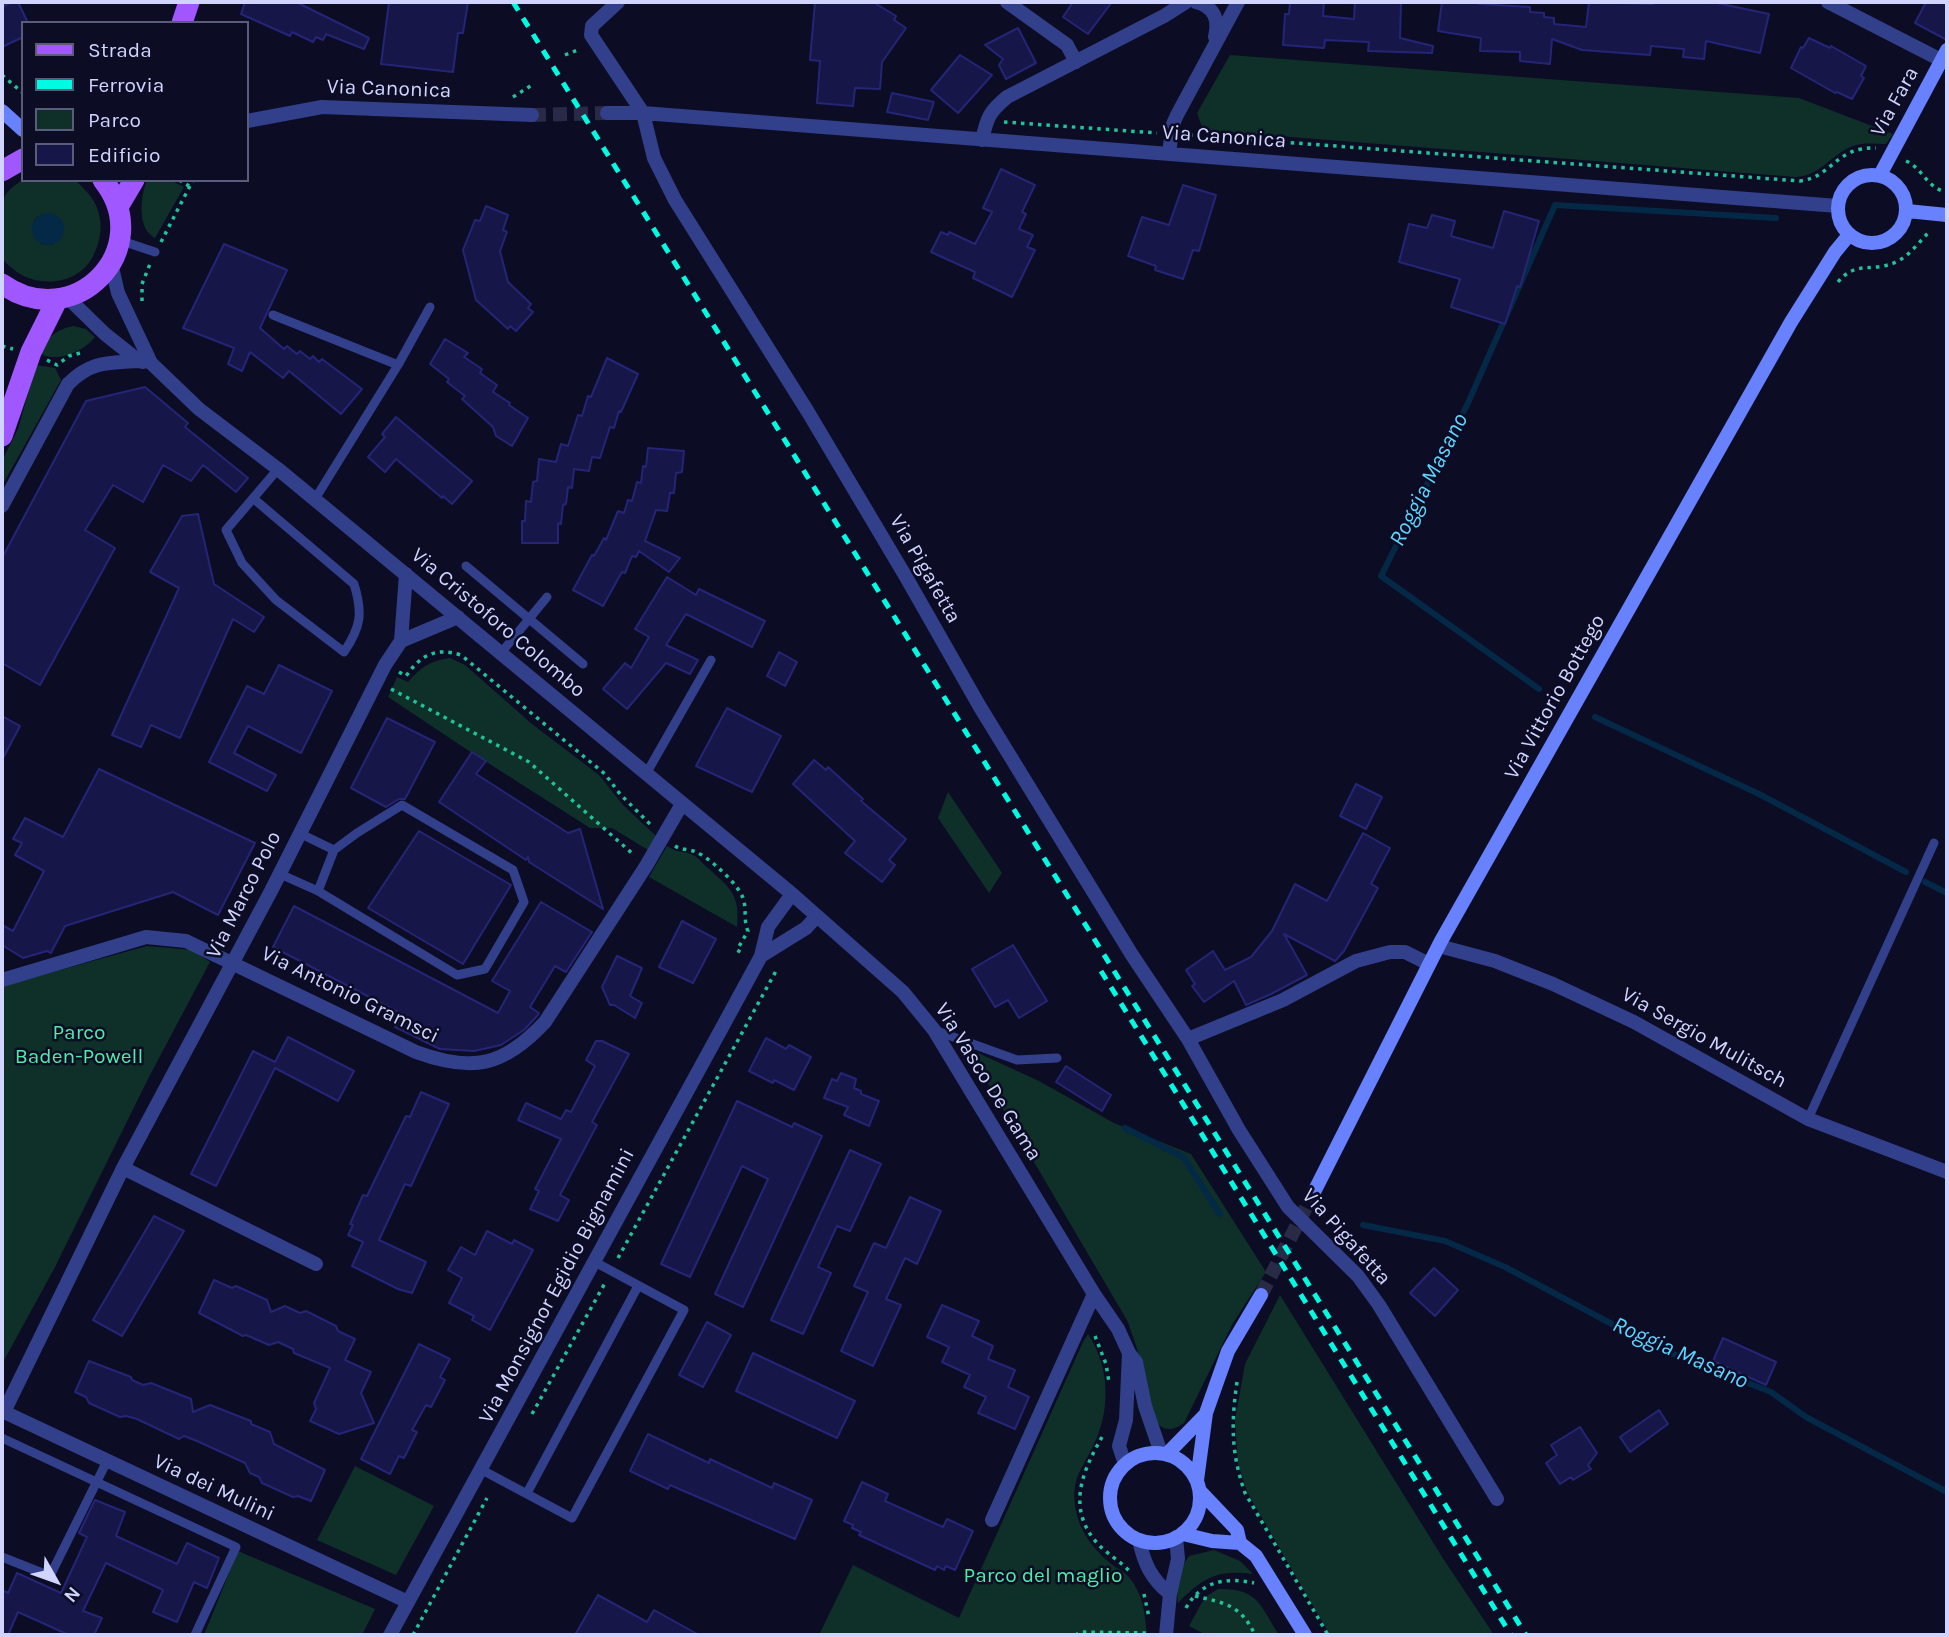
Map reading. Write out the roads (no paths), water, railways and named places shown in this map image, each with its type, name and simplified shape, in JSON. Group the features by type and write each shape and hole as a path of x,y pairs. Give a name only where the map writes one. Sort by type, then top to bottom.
{"main road":[{"path":"184,21 189,2"},
{"path":"2,171 21,160"},
{"path":"2,284 14,293 35,300 63,299 93,285 111,263 120,240 118,207 104,182"},
{"path":"118,207 133,182"},
{"path":"2,436 31,352 63,299"}],"street":[{"name":"Via Pigafetta","path":"618,2 592,26 591,36 643,113 654,158 675,200 808,412 980,707 1132,955 1188,1040 1239,1130 1288,1207 1358,1276 1379,1305 1497,1499"},
{"path":"1007,2 1067,45 1076,62"},
{"path":"982,141 986,120 992,109 1007,97 1186,2"},
{"path":"1196,2 1202,3 1213,12 1218,20 1213,48"},
{"path":"1170,153 1171,134 1177,115 1238,2"},
{"path":"1828,2 1944,55"},
{"name":"Via Fara","path":"1880,175 1944,55"},
{"name":"Via Canonica","path":"248,121 323,107 532,115"},
{"path":"2,111 21,128"},
{"name":"Via Canonica","path":"607,114 643,113 1838,206"},
{"path":"1868,174 1880,175 1889,178 1903,192 1906,211 1898,231 1890,238 1869,243 1849,235 1843,226 1838,206 1847,185 1868,174"},
{"path":"1906,211 1945,215"},
{"name":"Via Vittorio Bottego","path":"1315,1190 1439,946 1791,322 1835,252 1849,235"},
{"name":"Via Cristoforo Colombo","path":"111,263 118,293 145,362"},
{"name":"Via Cristoforo Colombo","path":"63,299 315,499 817,916"},
{"path":"2,506 68,384 83,369 108,363 145,362"},
{"name":"Via Marco Polo","path":"3,1412 123,1168 280,874 385,665 401,641 406,574"},
{"path":"401,641 458,617"},
{"name":"Via Antonio Gramsci","path":"2,980 146,937 186,941 416,1052 443,1062 472,1064 501,1058 526,1043 545,1022 646,866 682,804"},
{"name":"Via Monsignor Egidio Bignamini","path":"390,1635 761,956 768,927 792,894"},
{"name":"Via Monsignor Egidio Bignamini","path":"761,956 806,928 817,916"},
{"name":"Via Vasco De Gama","path":"817,916 903,992 934,1030 1136,1362 1145,1406 1164,1453"},
{"name":"Via Sergio Mulitsch","path":"1439,946 1495,961 1553,984 1623,1016 1808,1119 1947,1172"},
{"path":"1188,1040 1283,1000 1356,961 1390,952 1405,952 1430,964"},
{"path":"123,1168 316,1264"},
{"path":"992,1520 1094,1294"},
{"path":"1240,1543 1237,1530 1199,1486 1183,1462 1164,1453 1139,1455 1125,1464 1110,1490 1110,1506 1116,1520 1125,1532 1139,1540 1154,1543 1169,1541 1180,1536 1197,1515 1199,1486 1206,1413 1228,1351 1261,1295"},
{"name":"Via Vasco De Gama","path":"1125,1464 1119,1446 1126,1420 1129,1353"},
{"name":"Via dei Mulini","path":"3,1412 408,1602"},
{"path":"1164,1453 1198,1424 1206,1413"},
{"path":"1180,1536 1240,1543 1256,1556 1305,1635"},
{"path":"1166,1635 1180,1536"},
{"path":"1139,1540 1145,1564 1158,1585 1170,1594"}],"lane":[{"path":"120,240 155,252"},
{"path":"315,499 398,365 430,307"},
{"path":"273,314 398,365"},
{"path":"254,499 354,584 361,605 357,632 344,652 276,600 242,563 226,530 278,469"},
{"path":"466,566 583,664"},
{"path":"501,653 547,597"},
{"path":"646,774 710,660"},
{"path":"280,874 318,891 457,975 485,969 524,902 513,870 402,806 334,850 318,891"},
{"path":"299,833 334,850"},
{"path":"1808,1119 1934,843"},
{"path":"934,1030 1017,1060 1057,1058"},
{"path":"482,1469 572,1518 684,1310 593,1261"},
{"path":"527,1493 638,1286"},
{"path":"2,1438 236,1547 195,1635"},
{"path":"2,1557 50,1576 107,1461"}],"water":[{"path":"48,213 59,218 64,229 59,240 48,245 37,240 32,229 37,218"}],"waterway":[{"name":"Roggia Masano","path":"1539,689 1381,576 1468,403 1555,205 1776,218"},
{"name":"Roggia Masano","path":"1595,717 1759,794 1906,872"},
{"name":"Roggia Masano","path":"1925,882 1947,893"},
{"name":"Roggia Masano","path":"1125,1128 1183,1157 1220,1214"},
{"name":"Roggia Masano","path":"1363,1225 1445,1241 1505,1267 1655,1347 1771,1392 1806,1417 1947,1492"}],"tunnel":[{"path":"532,115 607,113"},
{"path":"1261,1295 1315,1190"}],"railway":[{"path":"513,2 1526,1635"},
{"path":"1101,971 1511,1635"}],"park label":[{"name":"Parco Baden-Powell","path":"79,1045"},
{"name":"Parco del maglio","path":"1043,1576"}]}
